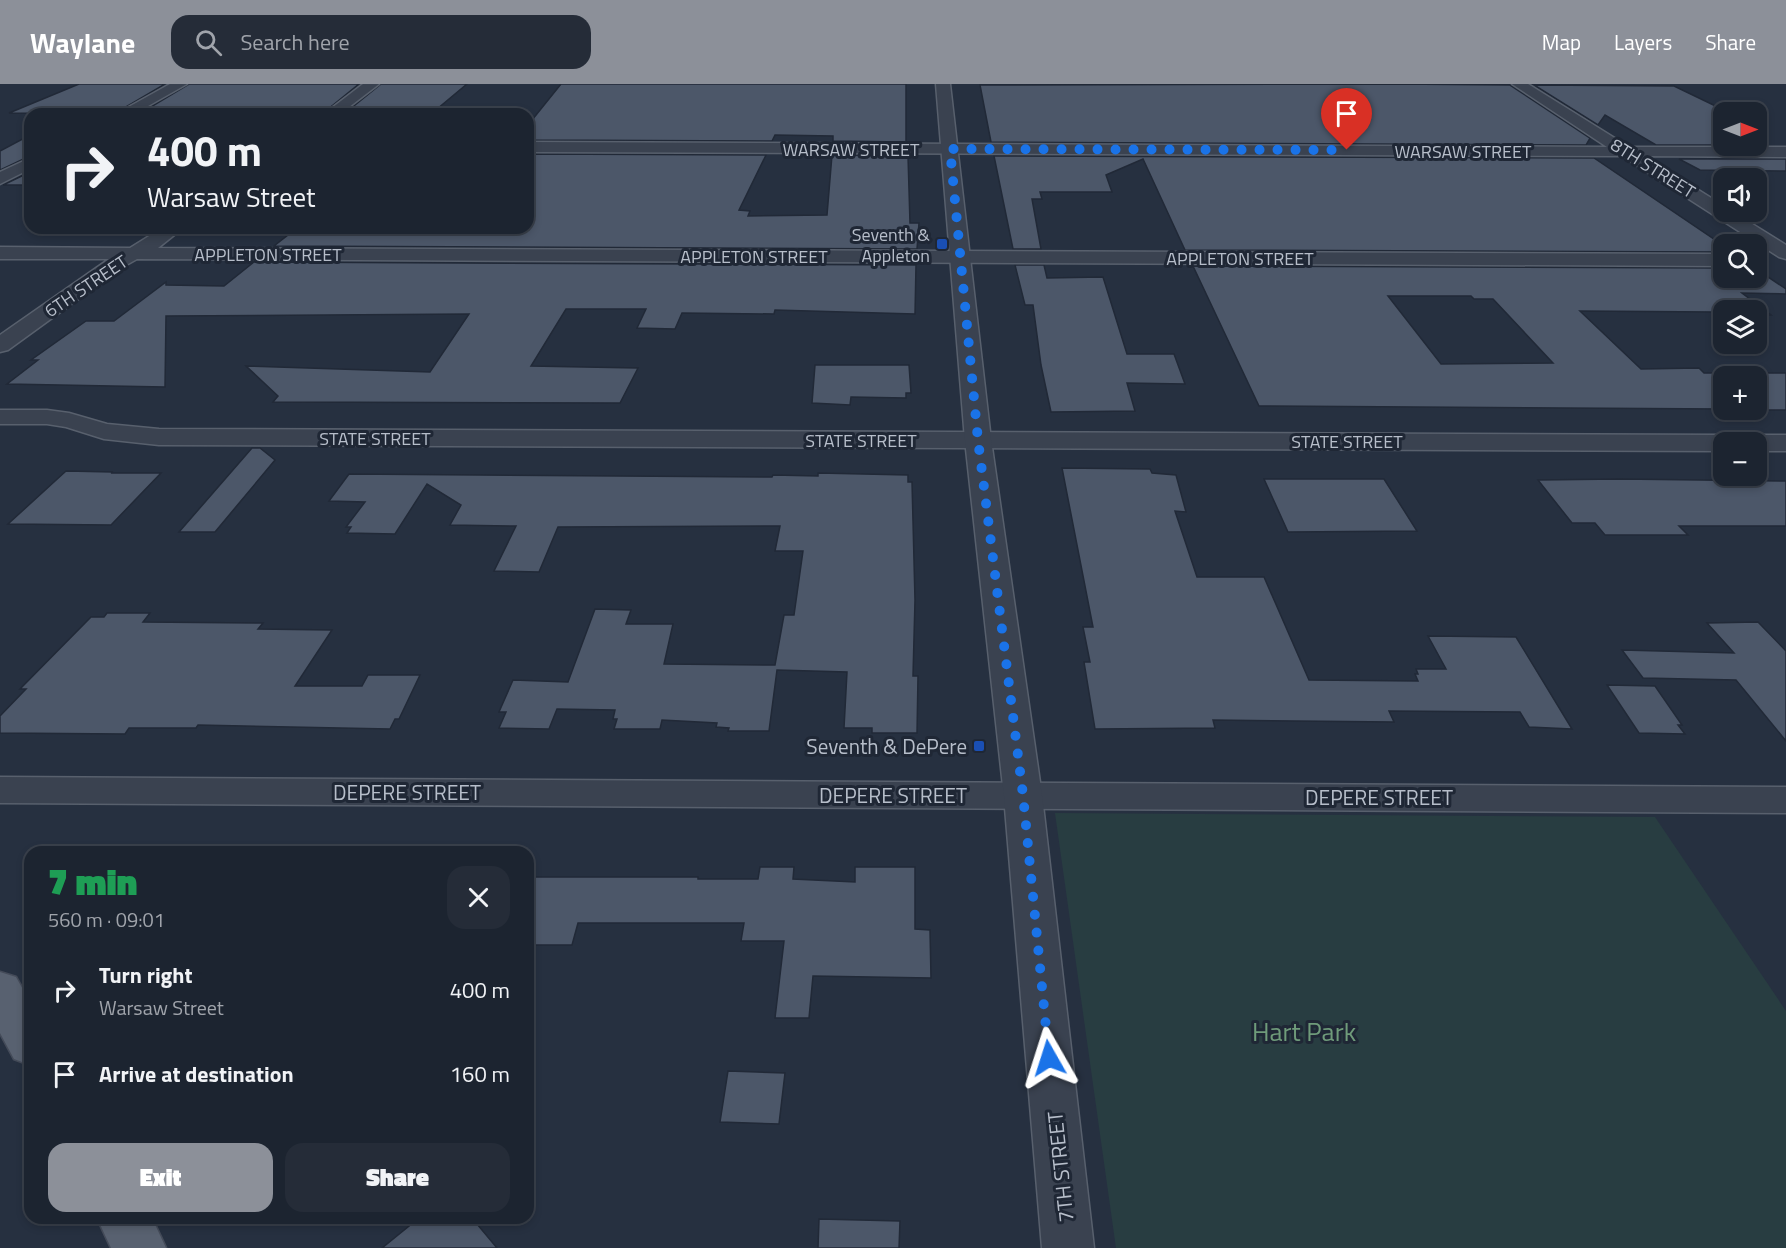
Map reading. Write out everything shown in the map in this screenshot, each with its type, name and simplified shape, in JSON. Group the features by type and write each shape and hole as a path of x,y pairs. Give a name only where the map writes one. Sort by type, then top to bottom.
{"main road":[{"path":"0,990 24,1035"}],"street":[{"path":"134,108 180,84"},
{"path":"339,108 372,84"},
{"name":"7TH STREET","path":"943,84 978,440 1023,795 1068,1248"},
{"name":"8TH STREET","path":"1519,84 1786,253"},
{"name":"WARSAW STREET","path":"534,147 1786,152"},
{"path":"0,179 24,166"},
{"name":"6TH STREET","path":"0,345 114,264 165,234"},
{"name":"APPLETON STREET","path":"0,253 1713,260"},
{"path":"1767,260 1786,260"},
{"name":"STATE STREET","path":"0,417 47,417 69,420 104,431 159,437 1713,443"},
{"path":"1767,443 1786,443"},
{"name":"DEPERE STREET","path":"0,790 1786,800"}],"green space":[{"name":"Hart Park","path":"1055,813 1655,817 1786,1011 1786,1248 1116,1248"}],"building":[{"path":"79,84 165,84 124,108 24,108 24,113 9,113"},
{"path":"189,84 359,84 329,108 149,108"},
{"path":"381,84 467,84 438,108 351,108"},
{"path":"561,84 906,84 906,142 833,141 833,136 775,135 772,141 534,140 534,118"},
{"path":"980,85 1510,85 1590,138 1586,145 991,142"},
{"path":"1534,85 1674,86 1713,105 1713,145 1656,145 1605,115 1598,125"},
{"path":"24,138 24,159 0,170 0,151"},
{"path":"534,154 766,155 739,210 750,211 748,216 827,215 832,155 908,156 910,223 919,223 917,249 274,246 289,234 534,234"},
{"path":"994,156 1594,158 1713,239 1713,252 1185,250 1143,159 1106,175 1112,192 1040,192 1042,199 1032,199 1041,249 1013,249"},
{"path":"1679,159 1786,159 1786,171 1767,171 1767,168 1700,170"},
{"path":"24,175 24,185 3,185"},
{"path":"254,262 916,265 915,314 775,310 774,314 682,313 675,329 637,328 646,309 566,309 531,366 638,368 620,403 273,402 278,396 246,366 430,372 469,314 166,316 165,387 7,384 38,360 31,360 86,321 114,321 166,282 166,285 224,286"},
{"path":"1015,265 1044,265 1047,278 1103,277 1127,354 1174,354 1185,384 1127,383 1135,411 1051,412 1041,365 1033,305 1025,305"},
{"path":"1193,266 1713,268 1713,288 1767,288 1767,276 1786,289 1786,294 1742,293 1751,300 1713,300 1713,312 1580,311 1641,369 1699,368 1704,373 1713,373 1713,409 1259,406","holes":["1388,296 1471,296 1474,299 1493,299 1553,363 1441,364"]},
{"path":"815,365 909,365 911,393 906,393 906,398 851,397 850,405 812,403"},
{"path":"1767,373 1786,373 1786,410 1767,410"},
{"path":"252,448 260,448 275,460 215,532 179,532"},
{"path":"1062,468 1150,469 1152,473 1176,475 1186,512 1175,511 1197,577 1264,577 1309,680 1418,681 1415,674 1418,674 1416,669 1446,669 1428,636 1516,637 1572,729 1529,727 1520,712 1389,711 1394,722 1213,720 1215,728 1095,729 1084,662 1090,662 1083,627 1093,627"},
{"path":"66,471 161,473 111,525 8,524"},
{"path":"818,473 908,475 908,482 912,482 915,600 913,676 918,676 917,733 872,733 872,728 844,728 847,672 777,670 769,731 728,731 729,728 716,727 717,723 662,720 660,729 614,729 617,719 613,719 615,710 557,709 549,729 499,728 506,712 499,712 513,680 568,682 595,609 631,610 626,624 673,624 664,664 775,665 784,615 794,615 803,551 775,551 780,526 558,527 539,572 494,571 516,526 450,525 461,505 427,484 395,534 347,533 351,527 346,527 365,502 329,501 349,474 772,477 773,475 818,476"},
{"path":"1264,479 1384,479 1417,531 1288,532"},
{"path":"1538,480 1713,480 1713,486 1767,486 1767,481 1786,481 1786,526 1679,526 1688,535 1605,535 1595,523 1572,523"},
{"path":"107,613 150,613 143,622 263,623 258,629 332,630 295,686 362,686 368,675 420,675 399,719 395,719 390,729 198,725 196,728 129,728 125,734 0,733 0,716 26,689 20,689 91,617 104,617"},
{"path":"1758,622 1786,651 1786,741 1736,680 1643,678 1622,650 1734,653 1707,623"},
{"path":"1607,685 1655,686 1682,725 1678,725 1685,734 1639,733"},
{"path":"760,867 794,867 793,879 855,882 855,867 915,867 915,929 930,930 931,978 813,976 809,1018 775,1018 784,941 741,941 744,923 578,923 572,945 534,945 534,877 758,879"},
{"path":"728,1071 785,1073 779,1124 720,1122"},
{"path":"819,1219 900,1221 899,1248 818,1248"},
{"path":"412,1224 477,1224 497,1248 382,1248"}],"place":[{"name":"Seventh & Appleton","path":"942,244"},
{"name":"Seventh & DePere","path":"979,746"}],"route":[{"path":"1049,1058 1023,795 978,440 950,149 1347,150"}]}
